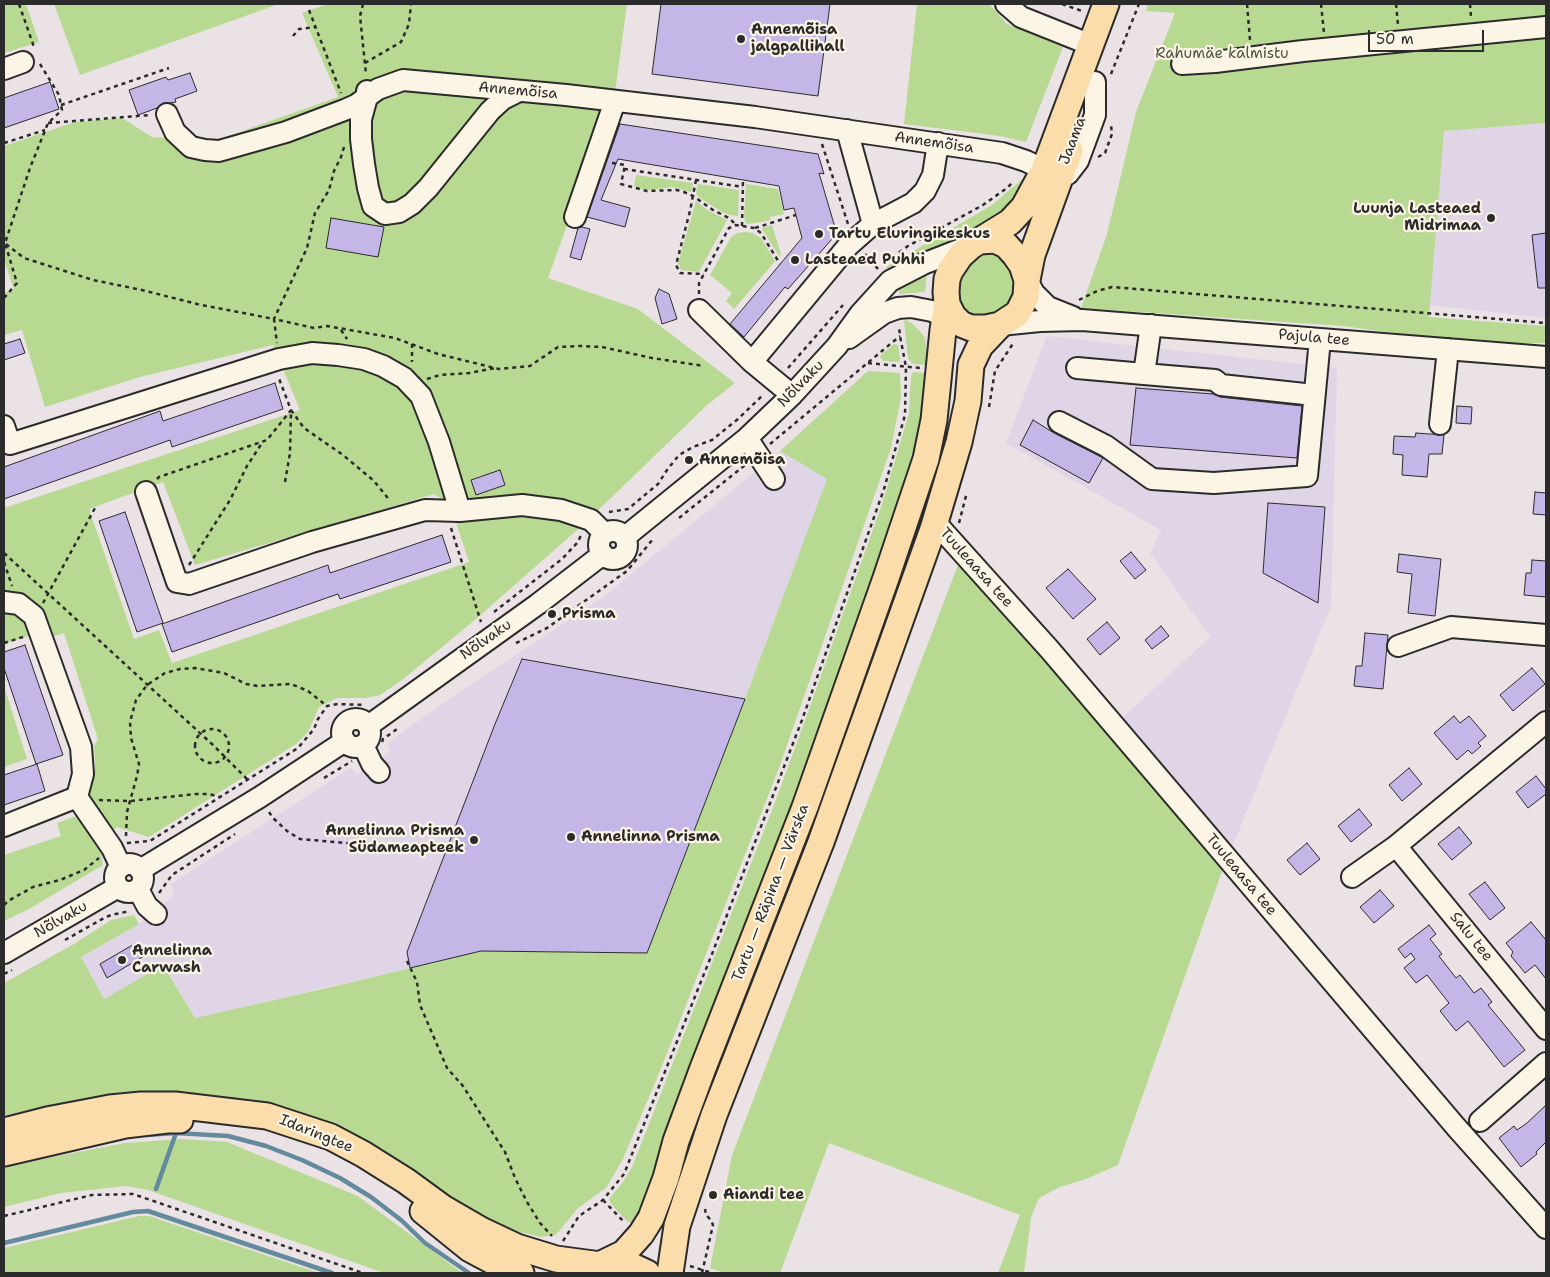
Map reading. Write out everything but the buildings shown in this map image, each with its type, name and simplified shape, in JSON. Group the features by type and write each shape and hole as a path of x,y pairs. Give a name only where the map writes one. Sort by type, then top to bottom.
{"main road":[{"name":"Jaama","path":"1027,280 1049,181 1091,45 1106,4"},
{"name":"Jaama","path":"976,243 1010,222 1049,181 1095,82 1124,4"},
{"path":"934,522 959,442 968,401 972,365 980,346 1008,332 1026,297 1027,280 1022,265 1006,245 995,240 976,243 960,256 947,279 946,292 951,315 971,328 986,328 1008,332"},
{"name":"Tartu — Räpina — Värska","path":"595,1269 624,1252 641,1234 651,1218 659,1199 676,1141 805,807 912,502 926,459 951,315"},
{"name":"Tartu — Räpina — Värska","path":"677,1269 677,1226 714,1115 822,842 934,522"},
{"name":"Idaringtee","path":"4,1131 47,1120 110,1108 141,1105 175,1105 267,1116 331,1137 363,1154 406,1181 443,1208 481,1230 517,1247 595,1269 632,1266 647,1273"},
{"name":"Idaringtee","path":"4,1153 116,1127 167,1120 204,1120 254,1125 352,1162 393,1188 470,1249 502,1266 521,1273"}],"street":[{"path":"1006,4 1021,18 1091,45"},
{"path":"1182,64 1546,28"},
{"path":"4,68 33,60"},
{"name":"Annemõisa","path":"167,114 174,132 191,147 219,151 286,132 347,109 356,105 367,92 403,80 755,117 1002,153 1026,161 1049,181"},
{"path":"367,92 362,119 361,139 364,164 373,206 385,214 399,212 412,204 439,175 490,111 503,99 519,91"},
{"path":"575,216 615,101"},
{"path":"847,130 873,224"},
{"path":"752,362 853,241 873,224 913,203 925,191 932,175 938,143"},
{"name":"Nõlvaku","path":"625,537 746,438 792,395 837,346 860,314 890,282 923,264 976,243"},
{"path":"1027,280 1034,293 1048,307 1079,311"},
{"name":"Nõlvaku","path":"837,346 884,313 898,308 911,307 951,315"},
{"path":"699,310 752,362 792,395"},
{"path":"1008,332 1079,311"},
{"name":"Pajula tee","path":"1079,311 1150,325 1546,357"},
{"path":"1144,374 1150,325"},
{"path":"1059,422 1106,446 1152,479 1214,483 1307,476 1320,339"},
{"path":"1440,424 1448,349"},
{"path":"4,426 10,444 276,360 312,353 364,359 383,366 404,378 421,396 439,442 453,511"},
{"path":"1077,368 1215,380 1221,384 1314,394"},
{"path":"656,511 679,475 731,436 762,423"},
{"path":"746,438 774,479"},
{"path":"146,492 177,582 188,584 312,542 425,510 453,511 522,505 560,510 621,534 625,537 627,545 622,556 614,559 603,554 600,549 601,537 598,526"},
{"name":"Tuuleaasa tee","path":"934,522 1050,650 1449,1119 1546,1228"},
{"name":"Nõlvaku","path":"4,953 260,797 354,743 369,737 368,726 603,554"},
{"path":"19,607 81,747 83,774 80,802 119,846 129,878 147,906 156,914"},
{"path":"1398,646 1451,627 1546,635"},
{"path":"1352,877 1396,846 1546,722"},
{"path":"354,743 379,772"},
{"path":"4,826 80,802"},
{"name":"Salu tee","path":"1396,846 1546,1029"},
{"path":"1480,1121 1546,1063"}],"path":[{"path":"4,298 17,283 5,243 45,130 48,124 62,110 59,95 33,60 19,4"},
{"path":"363,4 360,16 367,92"},
{"path":"365,64 400,42 410,24 411,4"},
{"path":"1062,4 1082,11"},
{"path":"1247,4 1252,57"},
{"path":"1321,4 1326,49"},
{"path":"309,10 347,109"},
{"path":"293,36 299,29 316,27"},
{"path":"61,105 169,68"},
{"path":"48,124 167,114"},
{"path":"4,143 45,130"},
{"path":"285,482 290,453 291,410 276,360 274,318 307,248 315,213 329,190 346,140"},
{"path":"822,144 853,241 890,282"},
{"path":"594,160 625,165 621,184 647,191 676,190 694,196 736,224 754,228 761,233 780,264"},
{"path":"624,169 743,187"},
{"path":"696,180 694,196 676,265 680,273 704,274"},
{"path":"742,226 743,180"},
{"path":"754,228 796,215"},
{"path":"699,310 699,283 729,228 736,224"},
{"path":"5,243 24,258 93,280 314,328 328,326 395,338 438,354 497,368"},
{"path":"1079,311 1097,291 1112,287 1546,323"},
{"path":"560,1247 579,1216 603,1200 624,1174 712,954 802,720 884,488 905,415 906,367 900,336 898,308"},
{"path":"988,411 995,370 1008,332"},
{"path":"421,380 440,375 530,366 558,347 602,347 704,366"},
{"path":"866,363 927,368"},
{"path":"146,492 159,477 267,440 291,410"},
{"path":"291,410 304,428 343,455 374,481 387,497 393,520"},
{"path":"177,582 230,500 247,466 263,442"},
{"path":"953,543 968,485"},
{"path":"4,562 19,607 48,595 96,508"},
{"path":"489,616 562,559 578,542 598,526 604,513 628,508"},
{"path":"453,511 481,622"},
{"path":"4,553 200,733 248,780"},
{"path":"119,846 139,764 131,738 130,722 136,700 147,685 165,673 195,668 224,673 246,684 258,686 291,684 308,692 328,706"},
{"path":"4,905 33,887 60,880 84,870 119,846 150,841 298,748 314,730 318,719 328,706 338,704 368,705"},
{"path":"210,728 222,731 229,741 228,752 225,757 216,763 200,759 195,749 195,743 200,733 210,728"},
{"path":"80,802 101,800 130,801 196,794 220,797"},
{"path":"270,812 273,818 287,831 300,839 437,851"},
{"path":"407,961 417,982 420,1005 447,1068 463,1086 505,1152 527,1202 540,1223 555,1239"},
{"path":"4,1216 92,1195 133,1194 363,1273"},
{"path":"603,1200 628,1226"},
{"path":"702,1271 713,1225 704,1210 706,1201"},
{"path":"677,1269 712,1273"}],"shaded area":[{"name":"Luunja Lasteaed Midrimaa","path":"1546,123 1546,318 1429,305 1444,131"},
{"path":"1047,336 1337,368 1331,606 1231,850 1118,722 1210,637 1150,553 1161,530 1006,443"},
{"path":"780,451 828,478 647,953 410,968 195,1018 164,965 104,1000 81,957 139,924 174,895 171,884 350,768 357,775 391,751 387,743 442,704 602,598"}],"green space":[{"path":"4,4 26,4 39,42 4,53"},
{"path":"54,4 279,4 80,75"},
{"path":"328,4 627,4 615,93 548,278 638,309 735,383 707,405 584,524 476,619 402,680 380,695 366,698 337,698 319,707 308,732 296,744 149,837 117,827 99,844 103,865 29,909 4,921 4,855 61,836 57,823 76,816 93,781 95,767 94,746 98,739 64,633 52,637 47,630 4,644 4,508 300,410 273,345 140,377 45,407 22,330 4,335 4,293 14,290 4,260 4,146 75,122 122,118 152,137 214,141 338,97 302,13","holes":["163,482 195,565 434,494 450,504 469,562 172,663 159,630 134,639 89,509"]},
{"path":"917,4 989,4 1007,24 1063,47 1026,142 1000,136 904,124"},
{"name":"Rahumäe kalmistu","path":"1148,4 1546,4 1546,123 1444,131 1429,317 1546,326 1546,343 1497,343 1422,337 1343,326 1081,308 1107,234 1136,112 1175,13 1146,11"},
{"path":"636,175 693,183 692,190 691,192 673,187 650,190 641,189 634,186"},
{"path":"1025,177 1024,189 1016,199 985,224 959,233 938,250 889,273 886,267 992,205"},
{"path":"698,184 739,190 738,216 722,212 700,198 696,192"},
{"path":"746,184 778,189 784,214 770,217 770,220 762,222 748,224 745,222"},
{"path":"696,201 707,210 727,220 699,272 681,270 678,263"},
{"path":"772,225 781,254 779,256 762,229"},
{"path":"744,232 753,233 761,238 775,261 734,309 726,301 732,293 710,275 731,237"},
{"path":"993,251 1001,251 1014,277 1012,294 1007,305 1000,311 985,316 975,314 965,309 955,298 960,268 971,258"},
{"path":"927,273 925,292 900,294 896,285"},
{"path":"906,320 913,324 924,336 927,365 913,364 908,359 904,321"},
{"path":"894,344 898,345 899,362 883,361 880,356"},
{"path":"868,371 900,373 901,397 891,448 779,768 662,1066 623,1159 606,1188 578,1208 556,1235 540,1237 516,1231 472,1212 371,1144 312,1119 187,1095 124,1094 45,1106 4,1116 4,983 74,944 111,920 134,915 139,924 81,957 104,999 163,965 195,1018 481,951 647,953 827,479 780,451"},
{"path":"913,372 927,373 916,448 899,509 825,721 655,1172 640,1210 632,1222 628,1222 611,1204 609,1199 632,1167 774,805 882,504 909,413 911,376"},
{"path":"958,565 1225,863 1118,1165 1086,1179 1060,1187 1039,1198 1031,1217 1024,1273 998,1273 1020,1215 829,1143 780,1273 724,1273 710,1268 732,1155"},
{"path":"4,686 27,759 4,767"},
{"path":"182,1139 227,1142 358,1196 464,1273 384,1273 148,1190 126,1186 61,1193 4,1207 4,1168 125,1143"},
{"path":"139,1216 149,1216 319,1273 4,1273 4,1248"}],"waterway":[{"path":"146,1135 176,1133"},
{"path":"156,1189 176,1133 228,1136 266,1146 340,1178 371,1197 401,1220 425,1243 469,1273"},
{"path":"4,1243 133,1212 148,1211 332,1273"}],"place":[{"name":"Annemõisa jalgpallihall","path":"741,39"},
{"name":"Luunja Lasteaed Midrimaa","path":"1491,218"},
{"name":"Tartu Eluringikeskus","path":"819,234"},
{"name":"Lasteaed Puhhi","path":"795,260"},
{"name":"Annemõisa","path":"689,460"},
{"name":"Prisma","path":"552,614"},
{"name":"Annelinna Prisma","path":"571,837"},
{"name":"Annelinna Prisma Südameapteek","path":"474,840"},
{"name":"Annelinna Carwash","path":"122,960"},
{"name":"Aiandi tee","path":"713,1195"}]}
